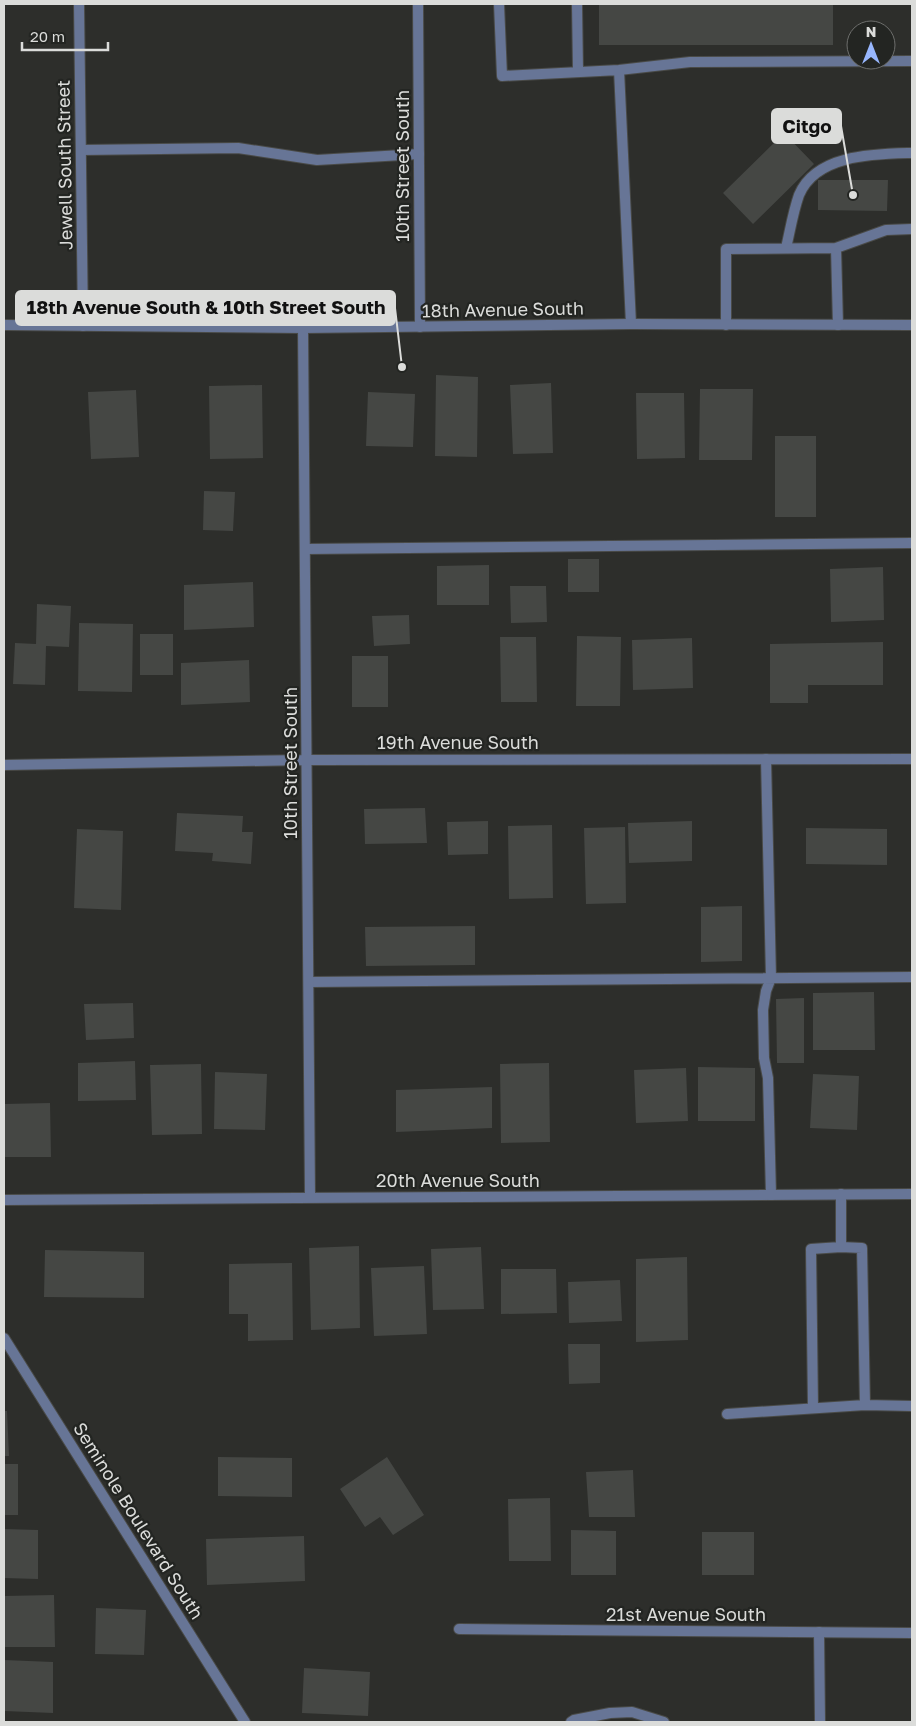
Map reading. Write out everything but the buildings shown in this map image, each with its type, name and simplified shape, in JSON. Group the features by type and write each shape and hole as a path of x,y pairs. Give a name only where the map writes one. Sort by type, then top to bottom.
{"street":[{"name":"Jewell South Street","path":"79,4 83,326"},
{"name":"10th Street South","path":"418,4 420,327"},
{"path":"499,4 502,76 619,70 690,62 912,61"},
{"path":"577,4 578,71"},
{"path":"619,70 631,324"},
{"path":"81,150 238,148 317,160 419,154"},
{"path":"786,248 799,196 809,180 835,162 872,154 912,153"},
{"path":"726,325 726,249 836,248 886,230 912,229"},
{"path":"836,248 838,325"},
{"name":"18th Avenue South","path":"4,325 303,328 631,324 912,325"},
{"name":"10th Street South","path":"303,328 310,1198"},
{"path":"305,549 912,543"},
{"path":"766,759 772,978 766,990 763,1010 764,1058 768,1078 771,1195"},
{"name":"19th Avenue South","path":"4,765 307,760 912,759"},
{"path":"309,982 912,977"},
{"path":"841,1194 841,1247"},
{"name":"20th Avenue South","path":"4,1200 912,1194"},
{"path":"813,1408 811,1248 862,1248 865,1405"},
{"name":"Seminole Boulevard South","path":"4,1338 245,1722"},
{"path":"727,1414 865,1405 912,1406"},
{"name":"21st Avenue South","path":"459,1630 912,1633"},
{"path":"819,1632 820,1722"},
{"path":"572,1722 610,1713 632,1712 664,1722"}],"place":[{"name":"Citgo","path":"853,195"},
{"name":"18th Avenue South & 10th Street South","path":"402,367"}]}
